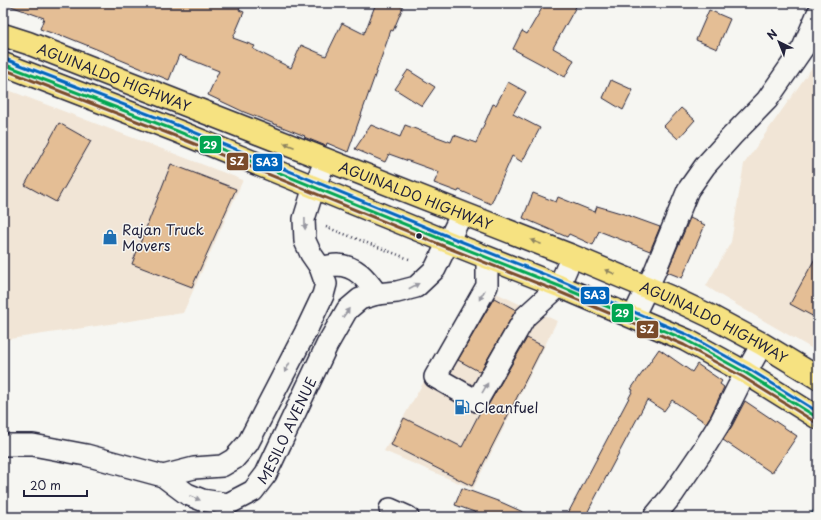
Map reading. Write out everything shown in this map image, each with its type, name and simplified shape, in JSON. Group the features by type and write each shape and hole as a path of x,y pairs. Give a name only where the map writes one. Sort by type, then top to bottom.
{"main road":[{"name":"AGUINALDO HIGHWAY","path":"3,35 28,43 572,256 670,297 710,316 762,344 818,378"},
{"name":"AGUINALDO HIGHWAY","path":"3,64 131,113 559,286 686,340 746,373 818,418"}],"street":[{"path":"632,317 655,271 688,190 705,166 767,100 803,48 818,13"},
{"name":"MESILO AVENUE","path":"163,476 194,468 222,466 234,460 248,443 305,333 323,295 326,284 320,267 311,254 305,241 304,219 314,187 326,160"},
{"name":"MESILO AVENUE","path":"3,445 33,445 86,455 163,476 187,494 202,500 228,504 253,491 266,474 327,345 347,310 360,299 377,294 397,292 416,287 435,269 462,213"},
{"path":"487,258 487,286 435,377 477,401 525,317 559,286 572,256"},
{"path":"320,267 336,265 352,267 367,279 377,294"},
{"path":"305,333 327,345"},
{"path":"654,517 673,494 703,450 721,421 762,344"}],"path":[{"path":"321,225 409,259"}],"shaded area":[{"path":"818,59 818,352 706,286 731,242 744,164"},
{"name":"Rajan Truck Movers","path":"3,88 243,180 183,313 3,340"},
{"name":"Cleanfuel","path":"478,285 557,321 473,489 384,451"}],"building":[{"path":"9,3 242,3 239,10 244,12 233,38 255,46 253,49 291,68 301,45 326,56 342,23 364,34 376,3 393,3 403,7 393,31 391,30 348,152 327,143 326,146 244,112 208,95 219,71 179,55 169,80 64,36 63,37 40,29 44,18 8,5"},
{"path":"545,3 578,3 553,48 574,60 565,77 513,49 522,31 527,34"},
{"path":"709,10 730,19 717,49 696,40"},
{"path":"408,70 435,87 422,106 395,89"},
{"path":"611,80 633,90 623,110 603,98"},
{"path":"508,82 526,92 513,114 540,128 522,162 512,156 491,204 459,190 458,192 434,183 439,172 389,154 385,162 355,149 371,125 400,137 405,125 451,142 454,135 476,143 493,104 496,105"},
{"path":"681,108 695,120 678,139 664,126"},
{"path":"59,123 91,141 56,202 25,185"},
{"path":"171,164 236,189 192,287 132,264"},
{"path":"533,193 556,202 558,197 595,212 597,206 660,227 650,251 599,231 593,245 569,234 567,237 523,218"},
{"path":"690,218 705,225 682,278 667,272"},
{"path":"818,253 818,319 790,304"},
{"path":"494,298 516,310 480,372 458,360"},
{"path":"527,338 543,346 472,486 391,445 404,418 462,447 480,412 487,407"},
{"path":"659,349 692,372 697,364 722,381 720,384 724,387 711,415 706,423 672,400 664,411 647,400 585,517 566,517 633,390 631,389"},
{"path":"745,401 797,436 772,473 723,440"},
{"path":"462,488 503,503 534,517 488,517 455,505"}],"waterway":[{"path":"811,517 818,510"}],"transit line":[{"name":"SA3","path":"5,59 179,126 561,281 688,335 749,369 818,412"},
{"name":"29","path":"3,64 177,131 559,286 686,340 746,373 818,418"},
{"name":"SZ","path":"3,69 175,136 557,291 684,345 743,377 815,422"}],"place":[{"name":"Rajan Truck Movers","path":"110,237"},
{"name":"Cleanfuel","path":"462,407"}]}
